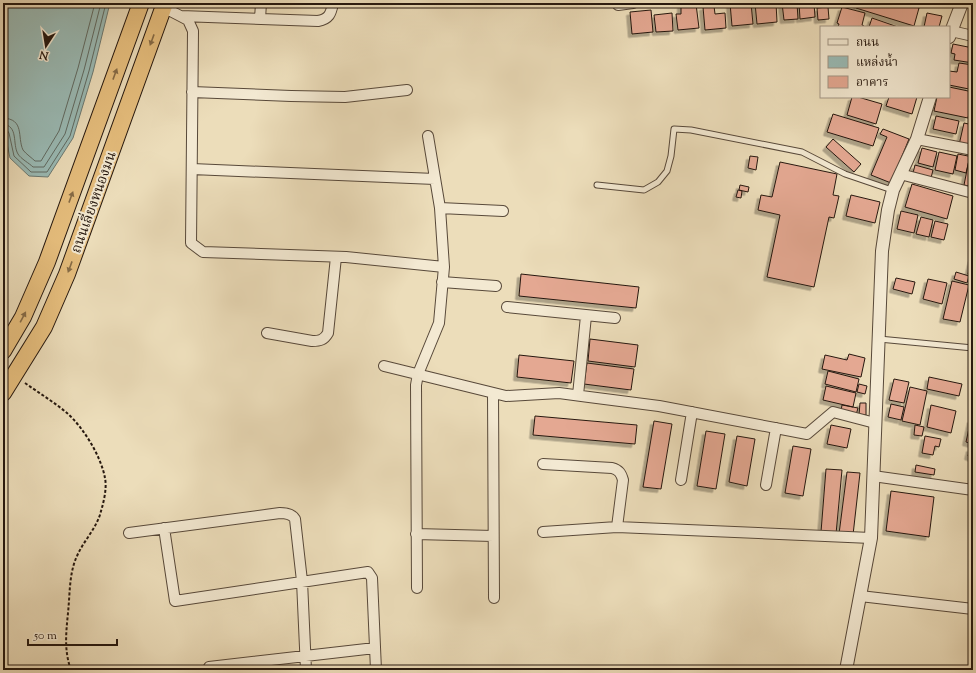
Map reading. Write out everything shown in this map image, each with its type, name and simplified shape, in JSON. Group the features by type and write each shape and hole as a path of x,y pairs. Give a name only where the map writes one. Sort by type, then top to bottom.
{"highway":[{"name":"ถนนเลี่ยงหนองมน","path":"3,351 23,317 47,262 141,3"},
{"name":"ถนนเลี่ยงหนองมน","path":"3,393 44,327 68,274 164,5"}],"street":[{"path":"260,19 261,3"},
{"path":"179,15 318,21 324,20 328,17 331,13 333,3"},
{"path":"618,3 618,5 633,3"},
{"path":"962,3 950,34 973,36"},
{"path":"164,5 188,20 193,31 191,243 203,252 336,257 444,267"},
{"path":"192,92 345,97 407,90"},
{"path":"846,670 871,538 874,423 882,251 888,210 893,190 917,139 930,98"},
{"path":"417,588 416,385 418,374 439,323 444,267 440,208 428,136"},
{"path":"917,139 973,150"},
{"path":"192,169 435,180"},
{"path":"900,174 973,192"},
{"path":"440,208 503,211"},
{"path":"267,333 312,341 320,341 324,339 328,333 336,257"},
{"path":"442,282 496,286"},
{"path":"507,307 615,318"},
{"path":"578,395 586,316"},
{"path":"384,366 506,396 559,393 578,395 659,406 807,434 833,412 874,423"},
{"path":"493,393 494,598"},
{"path":"681,480 692,412"},
{"path":"766,485 776,428"},
{"path":"543,464 612,468 618,470 623,480 617,527"},
{"path":"873,476 973,490"},
{"path":"129,533 280,513 294,516 302,581 306,670"},
{"path":"543,532 617,527 871,538"},
{"path":"164,528 175,601 368,572 372,578 376,670"},
{"path":"416,534 493,536"},
{"path":"860,596 973,609"},
{"path":"210,667 375,648"}],"lane":[{"path":"597,185 644,190 658,182 667,171 671,156 674,129 691,130 802,152 845,174 893,190"},
{"path":"879,339 973,348"}],"path":[{"path":"14,376 55,403 68,414 82,430 96,452 105,479 105,490 101,511 94,527 82,544 72,574 65,644 71,670"}],"water":[{"path":"3,3 110,3 93,72 73,138 48,177 29,176 10,158 3,124"}],"building":[{"path":"730,3 751,3 753,24 732,26"},
{"path":"755,3 776,3 777,22 757,24"},
{"path":"782,3 797,3 798,19 784,20"},
{"path":"799,3 814,3 815,17 800,19"},
{"path":"858,3 913,3 912,6 919,8 914,26 856,8"},
{"path":"696,4 699,28 678,30 676,14 681,14 681,5"},
{"path":"714,6 715,14 725,13 726,28 705,30 703,7"},
{"path":"828,7 829,19 818,20 817,8"},
{"path":"842,7 865,13 862,25 864,26 838,26 839,24 837,23"},
{"path":"651,10 653,32 632,34 630,12"},
{"path":"672,13 673,31 656,32 654,15"},
{"path":"927,13 942,16 939,26 924,26"},
{"path":"872,18 895,26 869,26"},
{"path":"953,44 973,48 973,63 954,60 955,54 951,53"},
{"path":"959,63 973,65 969,89 950,85 950,71 957,72"},
{"path":"950,87 973,92 968,118 934,111 937,98 950,98"},
{"path":"852,98 861,98 882,104 876,124 847,115"},
{"path":"889,98 917,98 912,114 886,106"},
{"path":"833,114 879,128 873,146 827,132"},
{"path":"936,116 959,121 956,134 933,129"},
{"path":"964,123 973,125 973,148 959,145"},
{"path":"883,129 909,139 891,183 871,175 887,137 880,134"},
{"path":"833,139 861,164 854,172 826,147"},
{"path":"922,148 937,152 933,167 918,163"},
{"path":"939,152 957,156 953,174 935,170"},
{"path":"958,154 973,157 973,161 969,160 966,173 955,170"},
{"path":"750,156 758,157 756,170 748,168"},
{"path":"969,160 973,161 973,187 964,185"},
{"path":"780,162 837,174 833,195 839,196 834,218 829,217 814,287 767,277 780,215 758,210 761,195 772,197"},
{"path":"915,165 933,170 931,178 913,173"},
{"path":"912,184 953,196 947,219 905,207"},
{"path":"740,185 749,187 748,192 739,190"},
{"path":"738,190 742,191 741,198 736,197"},
{"path":"851,195 880,202 875,223 846,216"},
{"path":"901,211 918,215 914,233 897,229"},
{"path":"921,217 933,220 929,237 916,234"},
{"path":"935,221 948,224 944,240 931,237"},
{"path":"973,258 973,276 968,274"},
{"path":"956,272 969,276 967,283 954,279"},
{"path":"521,274 639,287 636,308 519,296"},
{"path":"896,278 915,282 912,294 893,289"},
{"path":"928,279 947,283 942,304 923,299"},
{"path":"952,281 969,285 960,322 943,319"},
{"path":"590,339 638,345 635,367 588,361"},
{"path":"849,354 865,358 861,377 822,369 825,355 847,360"},
{"path":"519,355 574,361 571,383 517,377"},
{"path":"587,363 634,369 631,390 584,384"},
{"path":"828,371 859,379 856,392 825,384"},
{"path":"929,377 962,384 959,396 927,389"},
{"path":"894,379 909,382 904,403 889,400"},
{"path":"859,384 867,386 865,394 857,392"},
{"path":"826,386 856,393 853,407 823,400"},
{"path":"910,387 927,391 920,425 902,421"},
{"path":"860,403 866,403 866,415 859,415"},
{"path":"891,404 904,407 901,420 888,417"},
{"path":"842,405 858,408 856,415 841,411"},
{"path":"931,405 956,411 951,433 927,427"},
{"path":"535,416 637,425 635,444 533,435"},
{"path":"971,419 973,420 973,444 966,442"},
{"path":"654,421 672,424 661,489 643,487"},
{"path":"831,425 851,429 847,448 827,444"},
{"path":"915,425 924,427 922,436 914,435"},
{"path":"706,431 725,434 716,489 697,486"},
{"path":"737,436 755,439 747,486 729,482"},
{"path":"925,436 941,439 939,447 935,446 933,455 922,453"},
{"path":"793,446 811,449 803,496 785,493"},
{"path":"970,448 973,449 973,458 968,456"},
{"path":"916,465 935,469 934,475 915,472"},
{"path":"826,469 842,470 836,534 821,532"},
{"path":"847,472 860,473 853,535 839,534"},
{"path":"891,491 934,497 929,537 886,531"}]}
